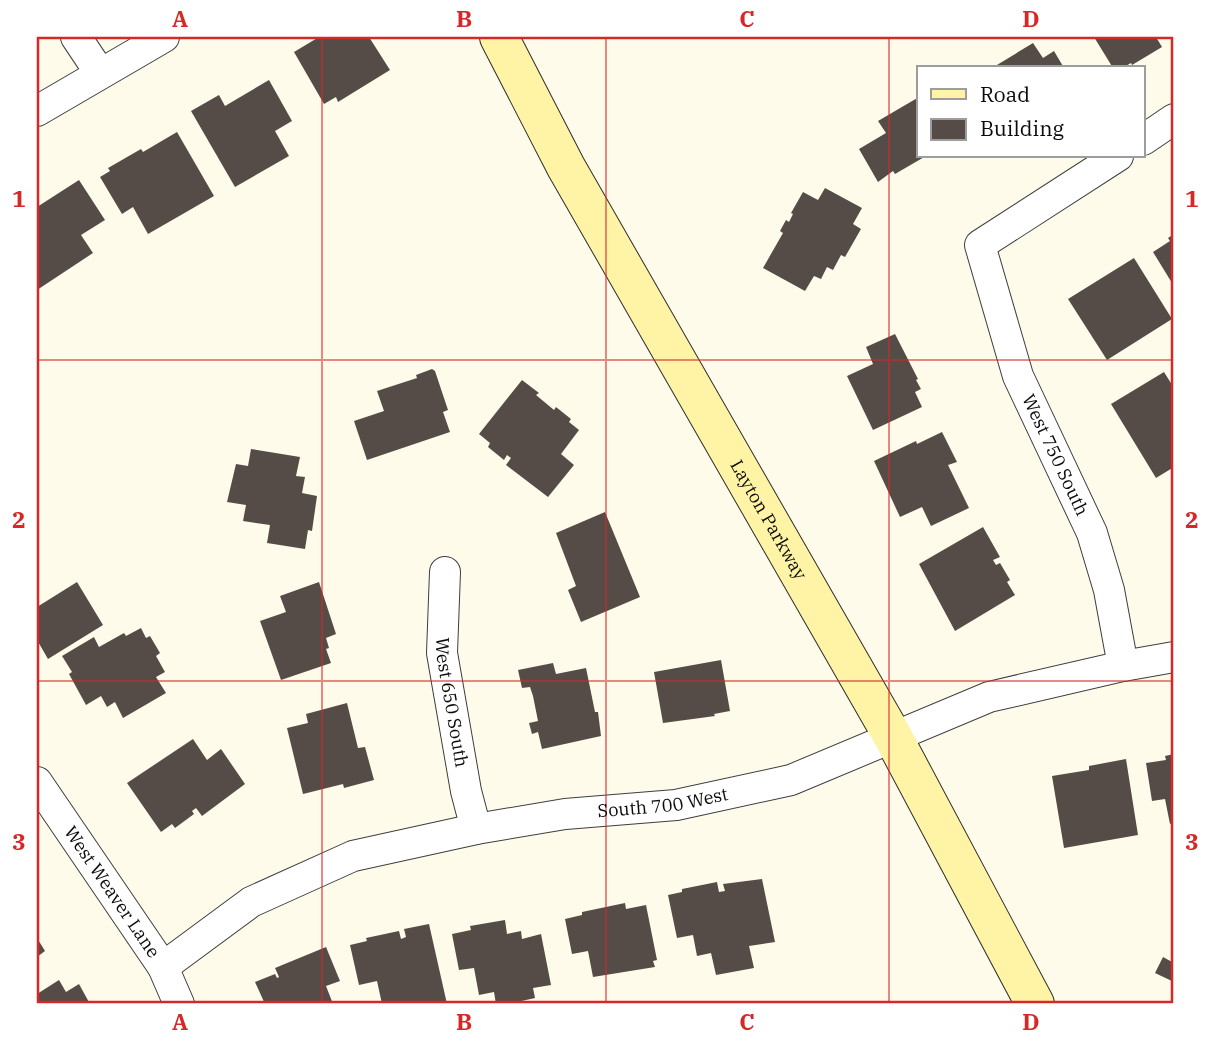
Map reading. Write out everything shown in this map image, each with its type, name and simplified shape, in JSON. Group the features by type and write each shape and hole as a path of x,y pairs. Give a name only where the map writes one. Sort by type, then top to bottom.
{"main road":[{"name":"Layton Parkway","path":"499,37 566,167 893,737 1035,1004"}],"street":[{"path":"76,37 100,73"},
{"path":"37,111 164,37"},
{"path":"1144,139 1174,119"},
{"name":"West 750 South","path":"1115,158 980,245 1018,376 1092,533 1109,590 1123,666"},
{"name":"West 650 South","path":"446,572 442,653 466,791 476,829"},
{"name":"South 700 West","path":"163,967 251,902 353,856 476,829 565,814 676,805 791,780 989,698 1123,666 1174,657"},
{"name":"West Weaver Lane","path":"37,782 163,967 179,1004"}],"building":[{"path":"319,37 369,37 390,70 338,102 336,97 324,104 294,52"},
{"path":"1094,37 1156,37 1162,47 1132,65 1112,66"},
{"path":"1033,43 1043,58 1054,51 1063,66 995,66"},
{"path":"269,80 292,121 275,131 289,156 235,187 191,111 219,95 225,106"},
{"path":"917,98 917,158 923,158 895,174 893,171 878,182 859,149 886,133 878,121"},
{"path":"177,132 214,196 148,234 133,207 122,214 100,177 110,171 108,168"},
{"path":"79,180 105,220 81,235 93,253 37,290 37,207"},
{"path":"825,188 862,208 853,224 861,229 845,257 841,255 833,270 827,267 821,279 814,276 805,291 763,268 783,233 780,231 786,220 789,222 803,192 818,200"},
{"path":"1174,234 1172,283 1153,252 1170,241 1168,238"},
{"path":"1134,258 1172,319 1107,360 1068,299"},
{"path":"895,334 918,379 916,380 921,389 915,392 922,407 873,430 847,376 873,364 866,347"},
{"path":"432,369 448,410 443,412 450,432 367,460 354,421 384,411 377,391 417,378 416,375"},
{"path":"1164,372 1174,388 1174,467 1156,478 1111,404"},
{"path":"522,380 539,393 536,395 554,410 556,407 571,419 569,422 579,430 561,454 574,465 548,497 506,465 511,458 507,455 504,460 488,447 490,443 479,434"},
{"path":"942,432 957,462 948,465 969,508 931,526 922,507 900,517 874,461"},
{"path":"251,449 300,457 296,476 305,477 302,493 317,496 312,531 308,530 305,549 267,543 270,525 243,521 246,505 227,502 236,464 248,466"},
{"path":"605,512 640,597 581,622 568,590 576,586 556,533"},
{"path":"983,527 1000,557 993,560 996,565 1000,563 1015,595 955,631 919,564"},
{"path":"77,582 103,625 48,659 37,640 37,607"},
{"path":"319,582 336,634 326,638 329,648 326,649 331,663 281,680 260,621 286,612 280,596"},
{"path":"141,628 146,638 150,636 160,653 156,656 165,672 156,677 166,693 123,718 115,702 107,707 101,696 86,705 62,656 94,637 99,647 124,633 126,636"},
{"path":"721,660 730,711 714,714 715,716 663,723 654,672"},
{"path":"553,663 556,674 586,668 595,712 598,712 601,736 542,749 538,732 532,734 529,723 538,721 533,696 530,687 522,688 518,670"},
{"path":"347,703 358,748 365,747 374,780 303,794 287,728 308,723 306,714"},
{"path":"193,739 207,760 221,749 245,784 202,816 196,808 192,811 194,814 175,828 172,824 161,832 127,783"},
{"path":"1174,754 1173,830 1165,799 1152,801 1146,763 1166,760 1165,756"},
{"path":"1126,759 1138,835 1064,848 1052,776 1089,770 1089,766"},
{"path":"762,879 775,942 749,946 754,968 716,975 711,953 697,956 693,935 677,938 668,895 682,892 682,889 717,882 719,892 725,891 723,884"},
{"path":"625,903 626,909 646,905 657,960 653,961 655,967 593,977 588,951 572,954 565,919 582,915 582,912"},
{"path":"505,920 507,934 521,931 522,939 541,934 551,985 533,988 535,998 496,1004 494,992 479,995 474,968 459,970 452,934 471,930 470,926"},
{"path":"429,924 447,1004 382,1004 377,981 359,985 350,945 367,941 366,938 399,931 401,939 406,937 404,929"},
{"path":"37,938 45,951 37,957"},
{"path":"326,947 340,981 326,986 333,1004 265,1004 255,982 275,974 277,978 279,977 275,968"},
{"path":"1163,957 1174,963 1174,982 1155,973"},
{"path":"59,980 66,992 79,984 90,1004 37,1004 37,994"}]}
